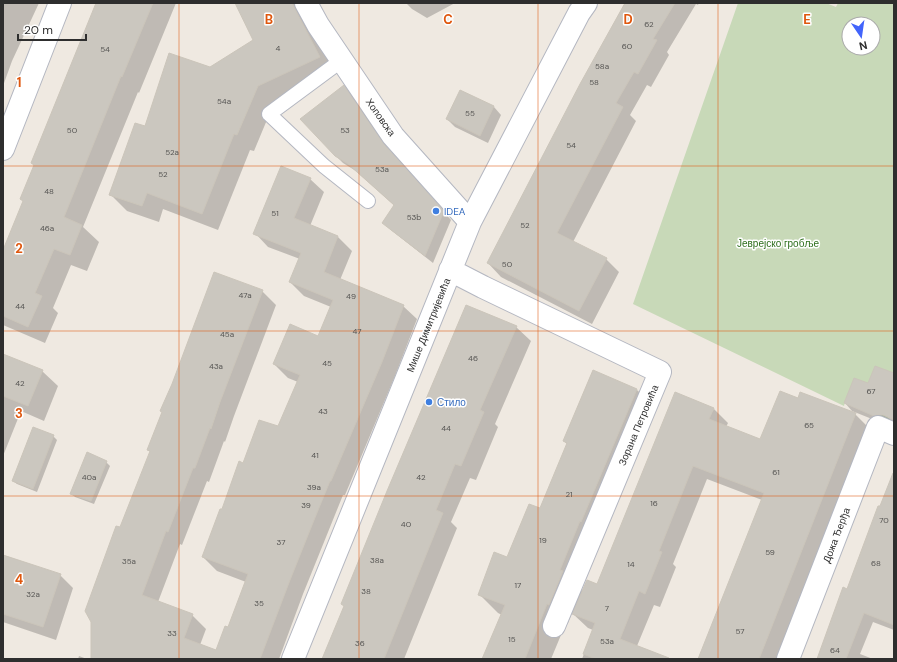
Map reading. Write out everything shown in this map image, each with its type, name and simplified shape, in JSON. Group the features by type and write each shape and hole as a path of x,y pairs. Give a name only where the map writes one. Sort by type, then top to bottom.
{"street":[{"path":"3,149 60,3"},
{"name":"Хоповска","path":"306,3 318,25 393,136 470,222"},
{"name":"Мише Димитријевића","path":"293,659 470,222 580,6"},
{"name":"Зорана Петровића","path":"450,270 660,372 554,626"},
{"name":"Дожа Ђерђа","path":"788,659 878,427 894,434"}],"lane":[{"path":"342,60 269,114 324,166 368,201"}],"green space":[{"name":"Јеврејско гробље","path":"738,3 826,3 836,7 838,3 894,3 894,417 890,415 888,421 864,411 846,398 844,406 633,304"}],"building":[{"path":"96,3 153,3 122,77 121,76 64,217 82,225 70,255 54,249 35,293 42,296 28,327 3,316 3,250 23,201 20,199 34,165 31,163"},
{"path":"235,3 292,3 320,57 258,86 237,135 234,134 202,214 147,193 142,206 109,195 135,123 145,126 169,53 210,67 253,40"},
{"path":"625,3 675,3 653,39 657,40 638,74 634,72 616,103 623,107 557,233 607,258 579,311 487,263 580,84"},
{"path":"344,85 384,144 444,211 425,256 382,223 394,205 348,164 335,156 300,119"},
{"path":"460,90 494,106 480,136 446,119"},
{"path":"281,166 311,178 294,218 338,236 324,272 404,305 382,362 314,520 260,659 91,659 91,622 85,611 116,526 120,527 150,451 147,450 162,412 160,411 172,384 214,272 263,290 211,429 210,428 195,468 193,468 168,532 166,531 142,595 193,614 184,638 216,650 225,626 228,627 248,574 202,557 220,509 222,509 239,461 243,463 259,420 278,426 300,375 273,364 290,324 318,336 333,300 289,282 301,253 253,234"},
{"path":"466,305 517,326 480,410 484,412 461,466 455,464 436,510 443,513 384,659 322,659 344,606 341,604"},
{"path":"3,354 43,370 28,406 3,396"},
{"path":"875,366 894,373 894,420 883,415 874,416 844,403 854,378 868,383"},
{"path":"593,370 637,389 581,522 580,521 560,570 563,571 549,605 547,604 525,659 482,659 505,605 478,595 494,552 507,557 529,504 540,508 567,443 563,441"},
{"path":"780,391 798,398 800,392 856,413 759,659 698,659 764,493 693,466 659,551 662,552 645,594 639,591 620,639 669,658 596,659 583,654 595,623 572,614 587,580 597,584 675,392 714,408 709,419 760,439"},
{"path":"33,427 54,435 33,489 12,481"},
{"path":"87,452 107,461 91,501 70,494"},
{"path":"893,473 894,625 864,613 846,659 817,659 843,587 847,589 878,506 880,506"},
{"path":"3,555 61,574 43,627 3,614"}],"place":[{"name":"IDEA","path":"436,211"},
{"name":"Стило","path":"429,402"}]}
